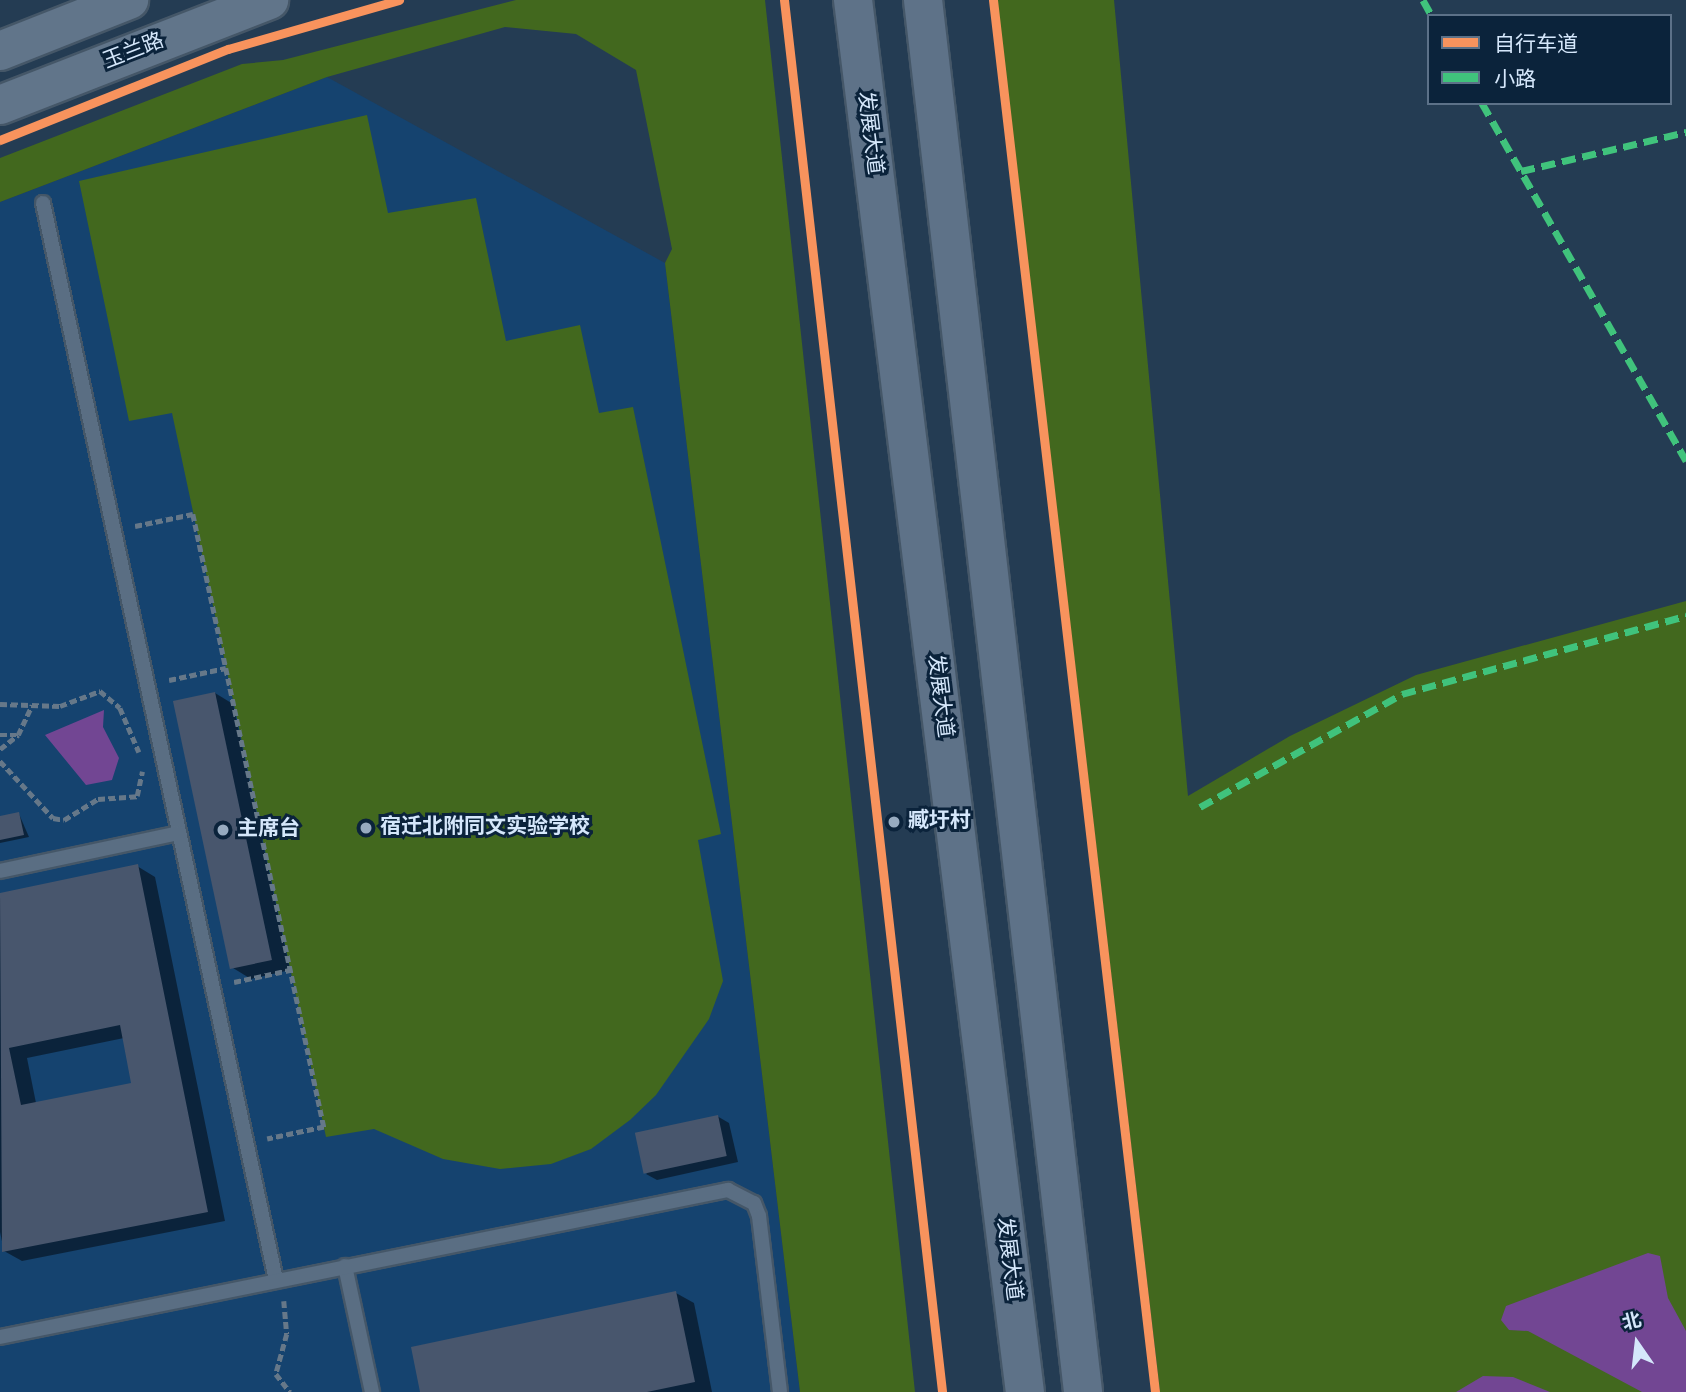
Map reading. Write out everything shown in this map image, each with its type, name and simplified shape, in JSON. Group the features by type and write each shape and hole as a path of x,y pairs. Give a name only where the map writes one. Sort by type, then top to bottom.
{"main road":[{"name":"发展大道","path":"853,0 1025,1392"},
{"path":"923,0 1083,1392"}],"street":[{"path":"0,51 129,0"},
{"name":"玉兰路","path":"0,105 255,5 282,0"},
{"path":"844,0 864,91"},
{"path":"932,0 934,95"}],"lane":[{"path":"43,203 276,1280"},
{"path":"0,871 179,833"},
{"path":"0,1338 729,1190 754,1203 759,1216 780,1392"},
{"path":"345,1266 372,1392"}],"path":[{"path":"114,530 193,514 324,1127 246,1143"},
{"path":"147,684 226,668"},
{"path":"0,704 60,706 100,691 111,697 145,765 137,796 110,795 64,820 53,818 0,761"},
{"path":"0,749 18,735 32,705"},
{"path":"0,735 18,735"},
{"path":"213,986 290,970"},
{"path":"276,1280 288,1334 276,1374 290,1392"}],"shaded area":[{"name":"宿迁北附同文实验学校","path":"327,77 665,263 800,1392 0,1392 0,202"},
{"path":"104,710 103,727 119,758 112,780 86,785 45,735"},
{"path":"1648,1253 1660,1256 1668,1298 1686,1331 1686,1392 1642,1392 1528,1331 1509,1330 1501,1320 1506,1306"},
{"path":"1483,1376 1513,1377 1550,1392 1456,1392"}],"green space":[{"path":"516,0 765,0 915,1392 800,1392 665,263 672,249 636,70 576,34 505,27 327,77 0,202 0,158 242,64 283,60"},
{"path":"997,0 1114,0 1188,796 1290,736 1416,675 1686,601 1686,1392 1160,1392"},
{"path":"367,115 388,213 476,198 506,341 580,325 599,413 633,407 721,834 698,840 723,981 709,1019 656,1095 630,1120 591,1149 551,1164 500,1169 443,1159 374,1129 326,1137 172,413 129,421 79,181"}],"building":[{"name":"主席台","path":"215,692 272,960 230,969 173,701"},
{"path":"19,812 24,835 0,840 0,816"},
{"path":"138,864 208,1212 2,1252 0,893","holes":["120,1025 131,1083 21,1105 9,1048"]},
{"path":"718,1115 727,1156 644,1174 635,1133"},
{"path":"676,1291 695,1382 647,1392 420,1392 411,1347"}],"marked path":[{"path":"1423,0 1431,14"},
{"path":"1483,105 1686,461"},
{"path":"1521,171 1686,132"},
{"path":"1200,807 1402,694 1686,616"}],"cycle path":[{"path":"0,140 228,49 399,0"},
{"path":"784,0 942,1392"},
{"path":"993,0 1155,1392"}],"place":[{"name":"臧圩村","path":"894,822"},
{"name":"宿迁北附同文实验学校","path":"366,828"},
{"name":"主席台","path":"223,830"}]}
